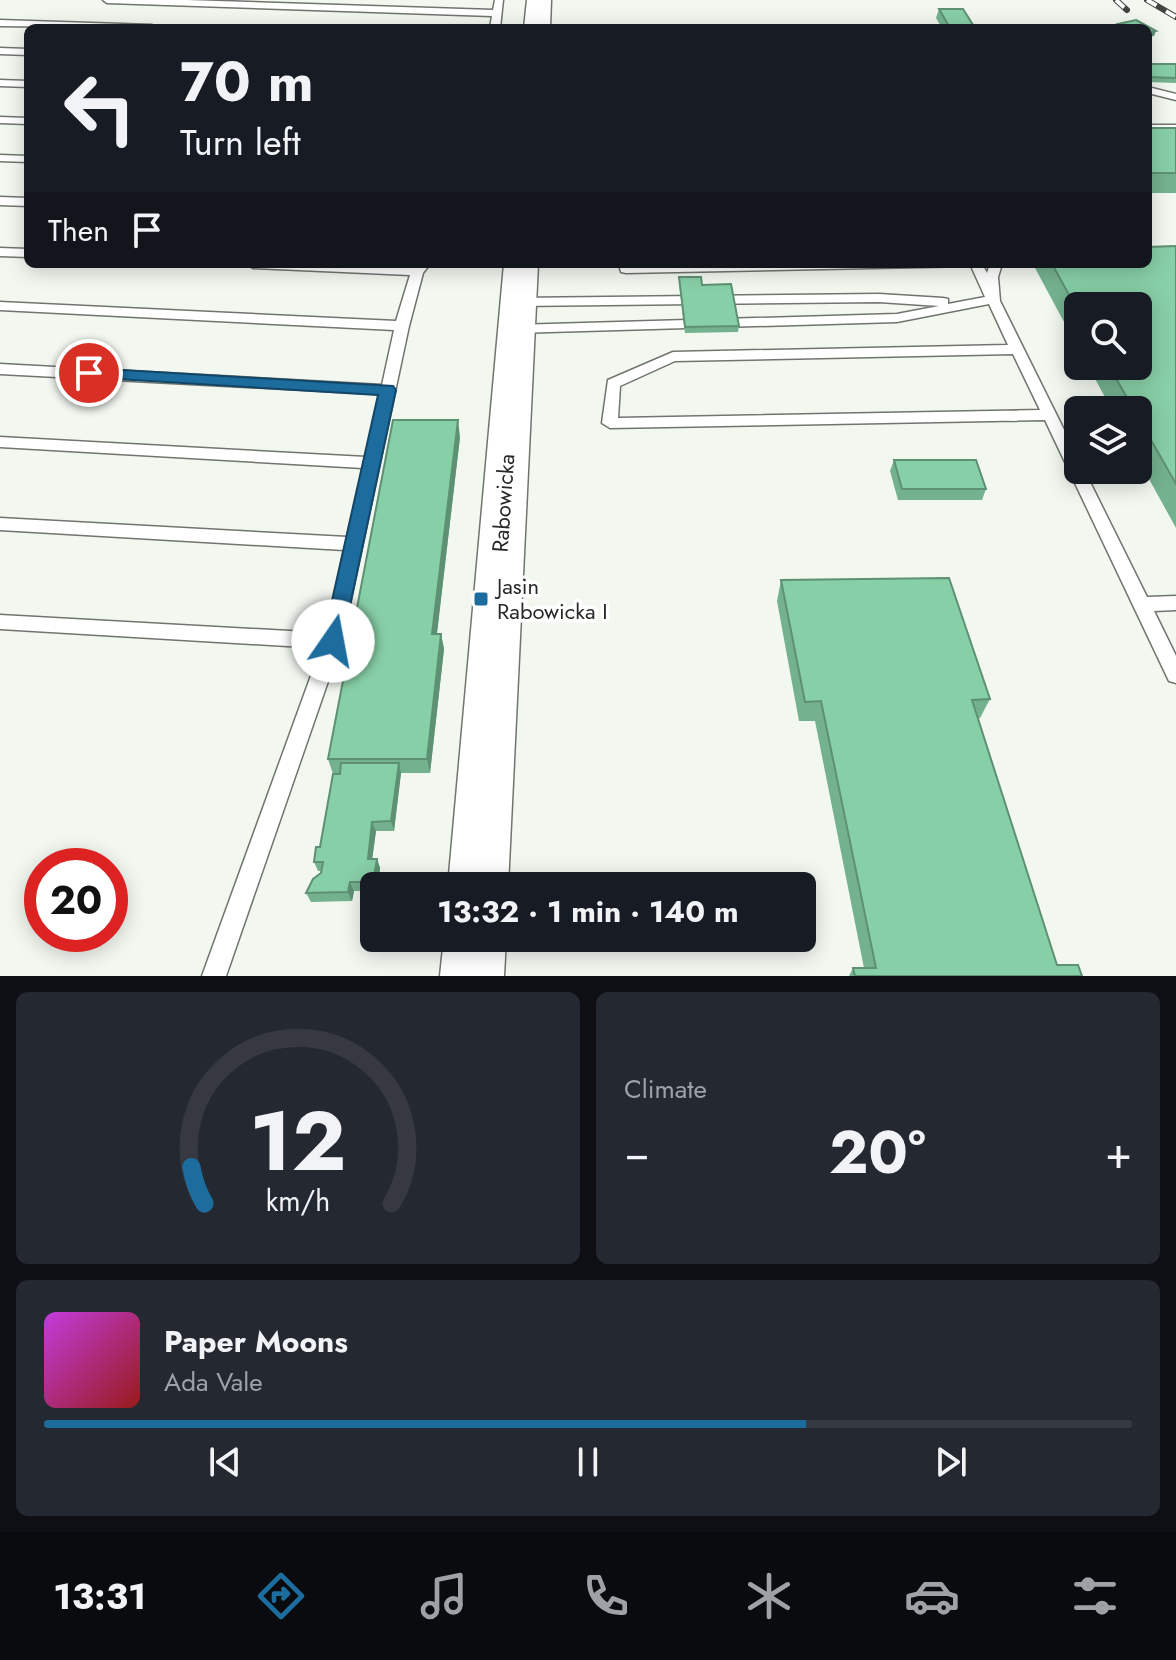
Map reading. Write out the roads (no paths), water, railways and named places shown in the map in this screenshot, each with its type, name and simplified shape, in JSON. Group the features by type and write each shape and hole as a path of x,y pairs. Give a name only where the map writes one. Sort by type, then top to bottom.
{"street":[{"path":"537,24 539,0"},
{"name":"Rabowicka","path":"479,872 518,298"},
{"path":"472,976 474,952"}],"lane":[{"path":"107,0 497,13"},
{"path":"496,24 499,0"},
{"path":"0,23 30,24"},
{"path":"0,51 24,52"},
{"path":"0,83 24,84"},
{"path":"1152,91 1176,97"},
{"path":"0,120 24,121"},
{"path":"1152,128 1176,128"},
{"path":"0,158 24,159"},
{"path":"0,201 24,202"},
{"path":"0,252 24,253"},
{"path":"214,976 333,641 402,326 421,268"},
{"path":"626,268 683,268"},
{"path":"978,268 1176,675"},
{"path":"995,268 992,277 995,299"},
{"path":"518,298 897,318 995,299"},
{"path":"518,298 879,298 964,304"},
{"path":"0,306 402,326"},
{"path":"1019,349 673,357 613,383 610,423 1051,415"},
{"path":"0,369 387,390"},
{"path":"0,442 372,463"},
{"path":"0,524 354,544"},
{"path":"1141,604 1176,603"},
{"path":"0,622 333,641"}],"railway":[{"path":"1116,0 1127,10"},
{"path":"1147,0 1176,17"}],"place":[{"name":"Jasin Rabowicka I","path":"481,599"}]}
